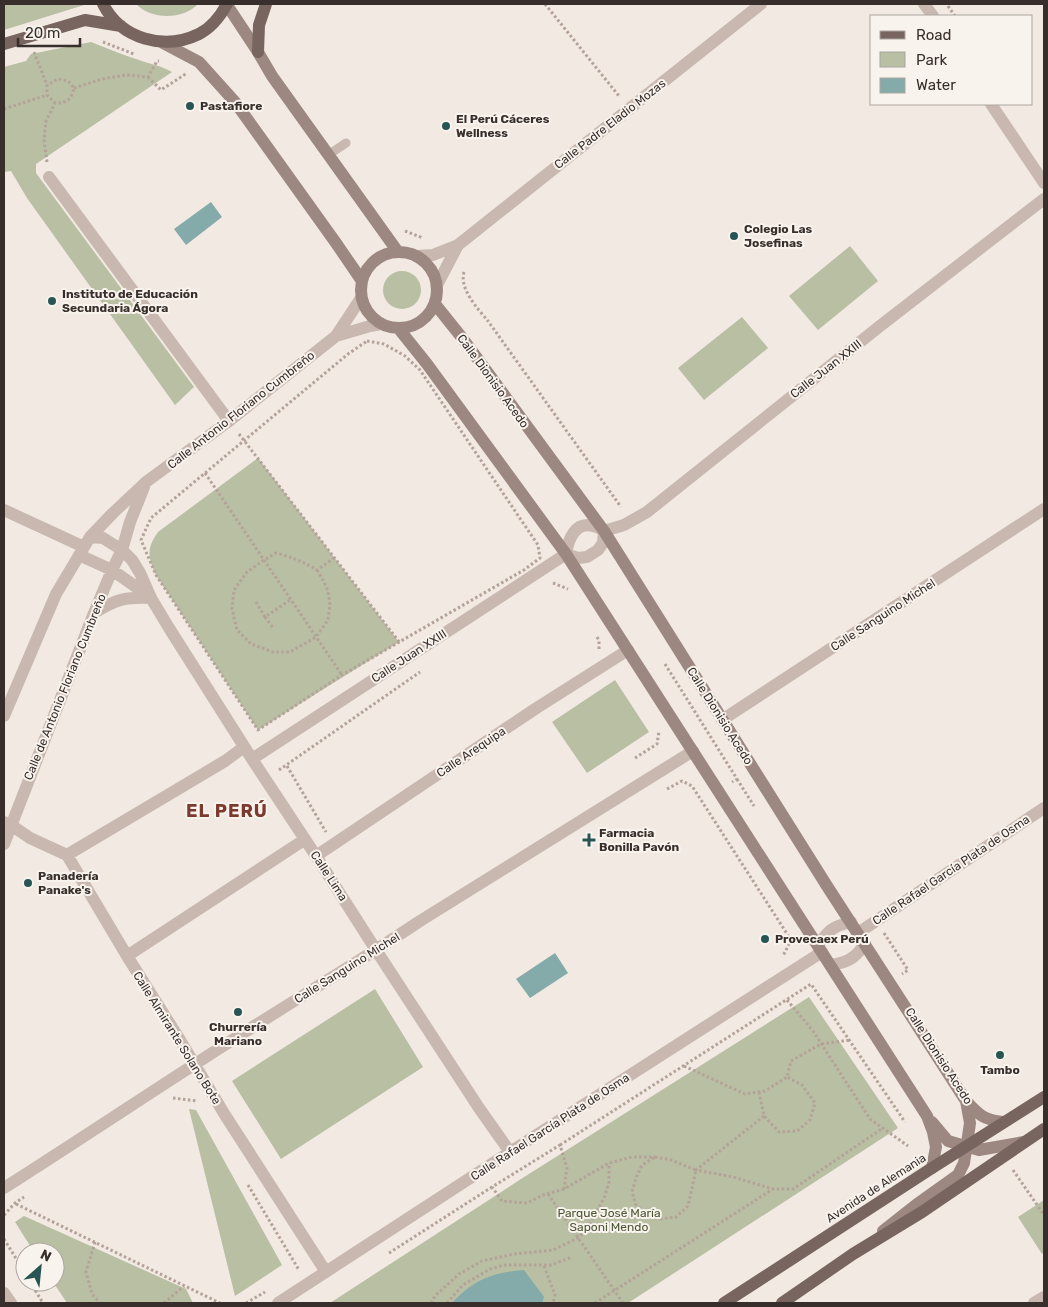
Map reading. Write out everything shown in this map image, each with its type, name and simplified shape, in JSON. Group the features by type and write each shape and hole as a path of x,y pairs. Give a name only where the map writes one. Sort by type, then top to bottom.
{"main road":[{"path":"103,4 121,26 140,38 163,43 199,62 234,102 362,281"},
{"path":"163,43 182,41 200,33 216,21 227,4 272,76 398,252"},
{"path":"258,52 259,25 266,4"},
{"path":"4,44 85,20 121,26"},
{"path":"398,252 416,256 426,263 434,273 437,295 435,304 421,322 410,327 390,328 372,318 365,308 360,289 367,269 375,260 386,254 398,252"},
{"name":"Calle Dionisio Acedo","path":"435,304 463,339 604,531 722,720 966,1101 978,1114 991,1121 1003,1122"},
{"path":"399,328 566,554 927,1116 948,1141 966,1147 979,1150 1024,1142"},
{"name":"Avenida de Alemania","path":"724,1303 1044,1097"},
{"path":"782,1303 853,1254 958,1175 964,1163 970,1123 966,1101"},
{"path":"927,1116 936,1147 932,1168"},
{"path":"853,1254 922,1212 1044,1129"}],"street":[{"name":"Calle Padre Eladio Mozas","path":"416,256 433,255 458,245 761,4"},
{"path":"924,4 932,15"},
{"path":"992,105 1044,184"},
{"path":"48,177 229,421"},
{"name":"Calle Juan XXIII","path":"252,759 566,554 570,536 579,528 586,525 604,531 624,525 647,512 880,326 1044,199"},
{"name":"Calle Padre Eladio Mozas","path":"437,285 458,245"},
{"name":"Calle Antonio Floriano Cumbreño","path":"84,546 113,513 146,482 229,421 336,336 361,298"},
{"name":"Calle Antonio Floriano Cumbreño","path":"336,336 381,324"},
{"path":"122,550 130,522 146,482"},
{"path":"4,510 84,546 56,594 4,716"},
{"name":"Calle Sanguino Michel","path":"722,720 1044,510"},
{"path":"566,554 578,558 587,557 598,550 603,543 604,531"},
{"name":"Calle Lima","path":"151,598 112,570 84,546 103,538 122,550 132,560 151,598 244,747 479,1108 510,1152"},
{"name":"Calle de Antonio Floriano Cumbreño","path":"4,844 7,823 122,550"},
{"path":"94,613 109,603 120,600 151,598"},
{"name":"Calle Arequipa","path":"316,856 535,709 628,650"},
{"path":"7,823 30,838 67,855 225,761 244,747"},
{"name":"Calle Sanguino Michel","path":"4,1188 341,971 693,751"},
{"name":"Calle Rafael García Plata de Osma","path":"854,927 876,919 1044,808"},
{"path":"127,956 304,840"},
{"name":"Calle Almirante Solano Bote","path":"67,855 225,1115 326,1272"},
{"path":"820,948 827,932 838,925 854,927"},
{"path":"831,965 845,963 857,955 865,944"},
{"name":"Calle Rafael García Plata de Osma","path":"278,1303 820,948"},
{"path":"4,1292 11,1303"},
{"path":"1034,1303 1044,1297"}],"lane":[{"path":"328,155 346,144"}],"path":[{"path":"545,4 619,96"},
{"path":"947,4 954,15"},
{"path":"97,41 106,42 139,56"},
{"path":"33,50 47,85 47,95 55,103 64,103 72,96 74,88"},
{"path":"148,77 157,60 165,62"},
{"path":"74,88 102,79 126,75 148,77 161,90 189,71 185,68"},
{"path":"47,85 58,79 68,82 74,88"},
{"path":"4,108 47,95"},
{"path":"48,177 44,140 46,121 55,103"},
{"path":"402,229 409,234 429,240"},
{"path":"465,270 463,276 468,296 621,507 628,502"},
{"path":"399,642 342,675 258,730 156,575 141,540 151,518 348,354 367,341 384,344 405,356 420,370"},
{"path":"229,421 410,656"},
{"path":"205,473 342,675"},
{"path":"276,553 298,560 317,570 328,591 330,605 328,620 316,637 290,652 273,652 251,644 237,630 232,609 234,590 247,572 276,553"},
{"path":"317,570 334,558"},
{"path":"265,617 290,600"},
{"path":"256,602 274,629"},
{"path":"663,661 737,779 725,786"},
{"path":"266,779 424,669"},
{"path":"287,766 326,832 332,828 341,840"},
{"path":"660,793 682,781 692,786 791,940 783,956 777,960"},
{"path":"385,1256 812,984 905,1122"},
{"path":"787,1000 813,1031 870,1119 908,1146"},
{"path":"684,1065 746,1094 765,1091 787,1077 791,1061 821,1044 850,1040"},
{"path":"759,1092 764,1116 779,1132 797,1131 810,1120 815,1103 802,1085 787,1077"},
{"path":"173,1098 197,1101 202,1109"},
{"path":"655,1157 642,1165 636,1178 632,1192 636,1205 647,1215 660,1219 676,1217 688,1206 696,1170 764,1116"},
{"path":"492,1187 502,1201 527,1203 543,1195 564,1190 609,1163 632,1157 655,1157 672,1160 696,1170 733,1177 773,1189 793,1189 883,1128"},
{"path":"560,1145 567,1168 564,1190"},
{"path":"1004,1156 1044,1215"},
{"path":"431,1303 435,1296 458,1274 482,1261 514,1254 553,1250 578,1238 587,1230 605,1196 609,1182 609,1163"},
{"path":"243,1177 299,1270 292,1275"},
{"path":"595,1303 773,1189"},
{"path":"4,1215 15,1203 32,1192"},
{"path":"548,1194 623,1303"},
{"path":"15,1203 220,1303"},
{"path":"4,1238 15,1257"},
{"path":"95,1242 86,1272 92,1294 100,1303"},
{"path":"447,1303 463,1285 490,1270 504,1265 551,1266 572,1257"},
{"path":"544,1266 555,1295 553,1303"},
{"path":"164,1303 184,1286"},
{"path":"246,1303 269,1289"},
{"path":"36,1292 43,1303"}],"green space":[{"path":"136,4 198,4 184,13 167,16 150,13"},
{"path":"4,5 84,5 4,30"},
{"path":"91,42 172,72 36,164 36,173 194,387 175,405 27,198 11,171 4,172 4,67 26,61 31,54"},
{"path":"850,246 878,281 818,330 789,296"},
{"path":"402,271 415,277 421,290 415,303 402,309 389,303 383,290 389,277"},
{"path":"742,317 768,348 704,400 678,368"},
{"path":"258,458 399,642 258,730 156,575 151,563 150,548 158,532"},
{"path":"615,680 649,732 587,773 552,722"},
{"path":"375,989 423,1067 281,1159 232,1081"},
{"name":"Parque José María Saponi Mendo","path":"809,997 898,1128 628,1303 330,1303 521,1179"},
{"path":"189,1109 196,1110 282,1265 235,1296"},
{"path":"1044,1200 1044,1252 1042,1254 1018,1217"},
{"path":"24,1216 186,1289 193,1303 67,1303 60,1292 65,1292 65,1242 28,1242 15,1222"}],"water":[{"path":"211,202 222,217 186,245 174,229"},
{"path":"555,953 568,973 530,998 516,979"},
{"path":"524,1270 544,1297 542,1303 452,1303 468,1288 484,1279 493,1275"}],"place":[{"name":"Pastafiore","path":"190,106"},
{"name":"El Perú Cáceres Wellness","path":"446,126"},
{"name":"Colegio Las Josefinas","path":"734,236"},
{"name":"Instituto de Educación Secundaria Ágora","path":"52,301"},
{"name":"Farmacia Bonilla Pavón","path":"589,840"},
{"name":"Panadería Panake's","path":"28,883"},
{"name":"Provecaex Perú","path":"765,939"},
{"name":"Churrería Mariano","path":"238,1012"},
{"name":"Tambo","path":"1000,1055"}],"district":[{"name":"EL PERÚ","path":"227,811"}]}
